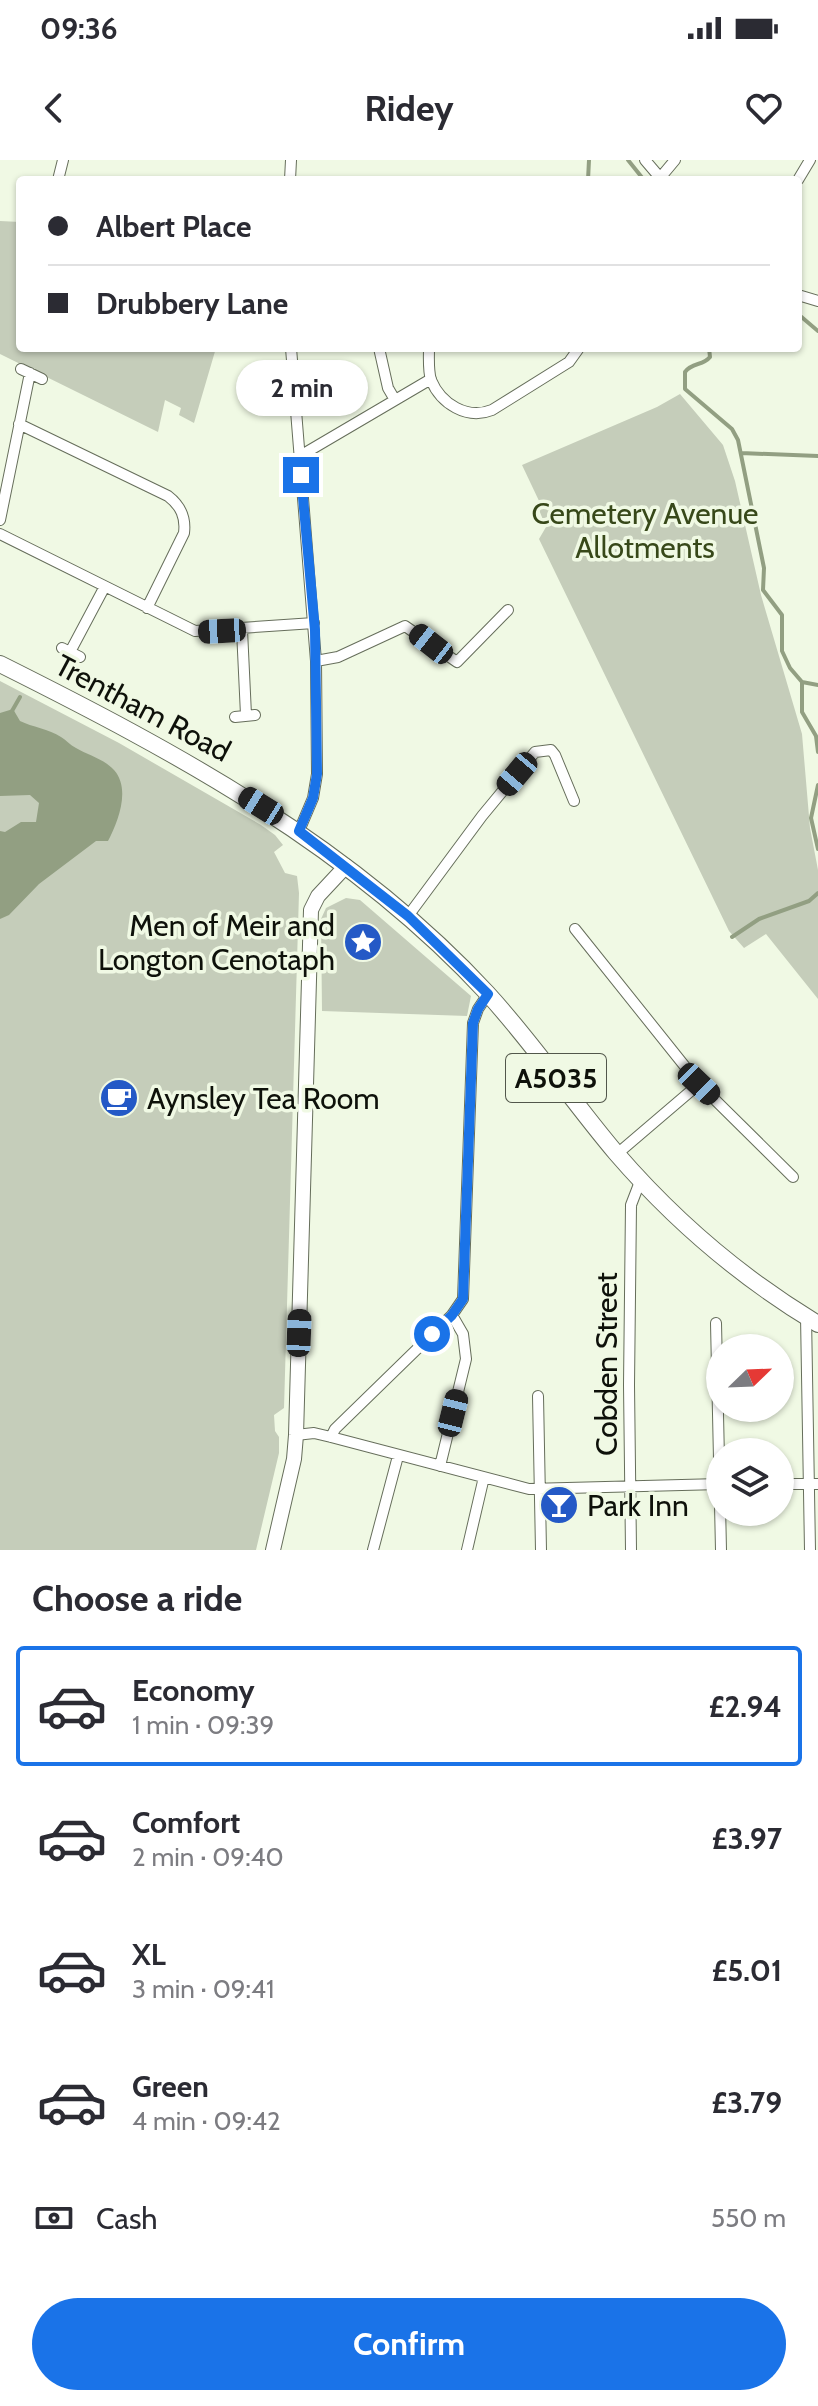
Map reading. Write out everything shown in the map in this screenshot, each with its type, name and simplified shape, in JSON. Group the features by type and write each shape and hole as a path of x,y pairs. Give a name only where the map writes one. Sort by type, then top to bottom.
{"main road":[{"name":"Trentham Road","path":"0,664 112,720 235,790 299,831 408,916 488,994 617,1154 641,1179 696,1233 766,1290 812,1320"}],"street":[{"path":"645,160 658,176"},
{"path":"291,352 316,661 317,774 313,798 299,831"},
{"path":"381,352 388,370 388,388 395,400"},
{"path":"429,352 431,379 439,394 449,404 473,414 485,413 569,362 576,352"},
{"path":"0,520 26,371 42,379"},
{"path":"300,456 431,379"},
{"path":"19,424 168,496 179,507 185,524 184,533 147,608"},
{"path":"0,534 195,631 314,623"},
{"path":"71,652 104,588"},
{"path":"316,661 338,657 405,626 457,662 508,610"},
{"path":"242,630 246,716"},
{"path":"408,916 482,816 535,752 551,750 555,755 574,801"},
{"path":"273,1550 294,1459 296,1435 311,910 318,896 346,866"},
{"path":"575,929 699,1084 793,1177"},
{"path":"331,1437 335,1429 452,1315 463,1299 473,1023 488,994"},
{"path":"617,1154 699,1084"},
{"name":"Cobden Street","path":"631,1550 631,1205 641,1179"},
{"path":"440,1466 466,1359 463,1334 452,1315"},
{"path":"810,1550 813,1484 812,1320"},
{"path":"716,1323 718,1438"},
{"path":"538,1396 541,1550"},
{"path":"296,1435 314,1433 540,1489 706,1484"},
{"path":"373,1550 398,1456"},
{"path":"467,1550 484,1477"},
{"path":"709,1546 721,1548 720,1526"}],"green space":[{"path":"0,221 16,222 16,352 215,352 194,423 179,415 181,408 165,400 158,432 0,354"},
{"name":"Cemetery Avenue Allotments","path":"680,394 723,445 735,481 761,595 802,734 810,828 818,870 818,999 766,934 744,948 729,931 539,539 546,527 537,505 540,503 522,465 657,407"},
{"path":"0,681 119,743 261,825 283,845 274,852 285,873 297,876 299,893 284,1408 274,1415 279,1453 256,1550 0,1550"},
{"path":"346,898 360,900 471,996 467,1016 322,1011 321,919 326,908"}],"shaded area":[{"path":"13,709 20,721 56,734 110,766 119,778 122,796 116,825 108,841 96,841 39,884 9,915 0,919 0,831 5,832 21,822 36,822 39,803 30,795 0,796 0,713"}],"waterway":[{"path":"588,176 589,160"},
{"path":"628,160 641,176"},
{"path":"802,317 818,331"},
{"path":"709,352 707,360 685,372 685,389 732,429 738,440 764,568 763,590 782,615 782,651 790,668 802,682 802,712 816,736 818,752"},
{"path":"741,453 818,456"},
{"path":"802,682 818,685"},
{"path":"12,711 20,697"},
{"path":"818,785 811,818 818,849"},
{"path":"732,937 759,919 809,901 818,893"}],"place":[{"name":"Men of Meir and Longton Cenotaph","path":"363,942"},
{"name":"Aynsley Tea Room","path":"119,1098"},
{"name":"Park Inn","path":"559,1505"}],"route":[{"path":"301,475 315,630 317,774 309,811 299,831 408,916 488,994 473,1023 463,1299 432,1334"}]}
